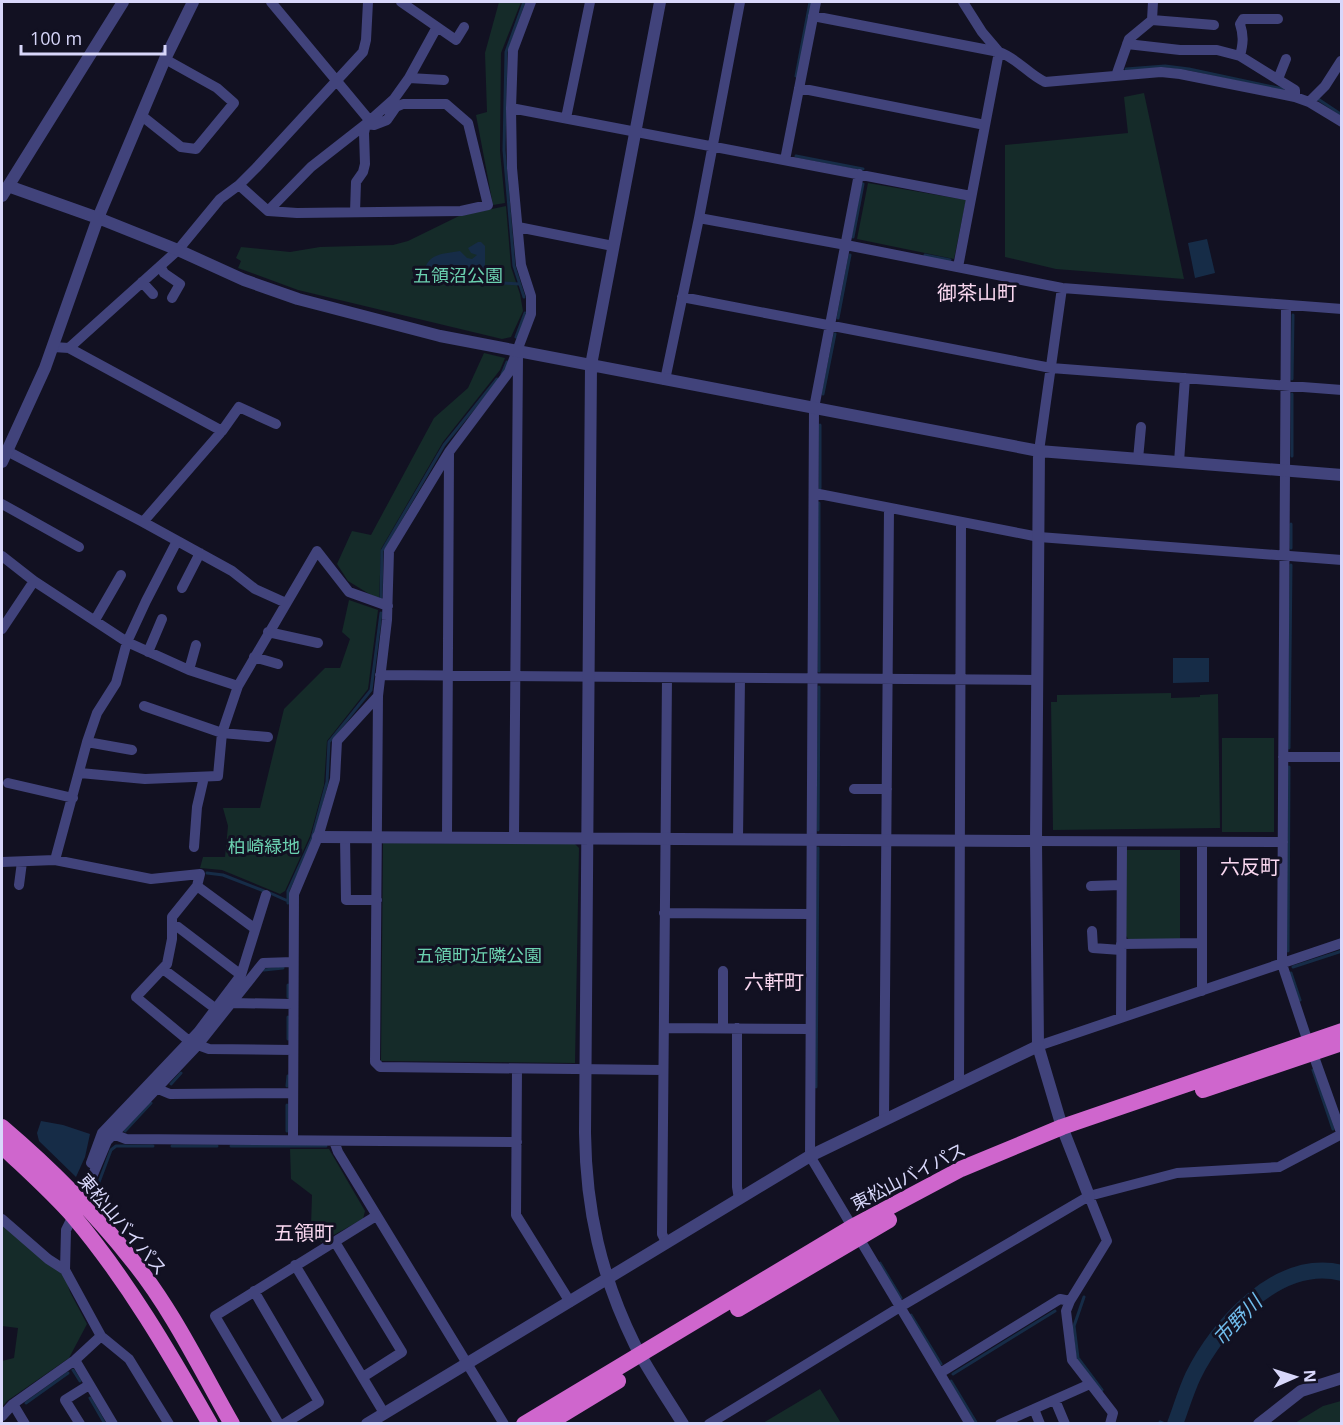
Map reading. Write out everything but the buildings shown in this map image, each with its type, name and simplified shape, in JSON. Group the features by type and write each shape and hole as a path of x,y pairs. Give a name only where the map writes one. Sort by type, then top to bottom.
{"highway":[{"name":"東松山バイパス","path":"1310,1048 1341,1031"},
{"name":"東松山バイパス","path":"524,1424 643,1359 855,1232 1025,1153 1064,1132 1310,1048 1341,1043"},
{"name":"東松山バイパス","path":"2,1127 59,1180 159,1336 210,1424"},
{"name":"東松山バイパス","path":"2,1146 133,1261 161,1302 232,1424"},
{"name":"東松山バイパス","path":"547,1424 643,1359"}],"street":[{"path":"123,2 4,188 98,218 178,250 244,280 298,299 440,336 1040,451 1341,475"},
{"path":"193,2 165,59 98,218 53,347 4,457 143,522 232,571 255,588 286,603"},
{"path":"239,185 268,211 297,213 461,211 488,204 468,123 447,104 403,104 396,107 387,120 374,125 368,123 336,80 271,2"},
{"path":"69,348 178,250 220,199 239,185 363,52 369,2"},
{"path":"401,2 456,40 464,27"},
{"path":"531,2 513,50 511,108 512,168 521,265 532,304 531,314 509,372 449,452 389,551 388,606 378,696 375,1062 380,1067 663,1070"},
{"path":"566,118 590,2"},
{"path":"660,2 591,365 586,1174 593,1229 607,1278 643,1359 683,1424"},
{"path":"665,380 699,218 740,2"},
{"path":"785,160 816,2"},
{"path":"963,2 982,32 999,52"},
{"path":"1116,76 1129,39 1152,20 1153,2"},
{"path":"813,16 999,52 1008,55 1035,78 1045,82 1161,72 1180,74 1295,97 1309,102 1341,122"},
{"path":"1240,56 1243,33 1239,24 1243,19 1278,19"},
{"path":"1152,20 1214,25"},
{"path":"268,211 311,167 368,123 394,99 409,78 437,27"},
{"path":"1127,44 1180,50 1217,50 1240,56 1294,90 1295,97"},
{"path":"958,267 999,52"},
{"path":"142,116 181,147 196,149 234,104 217,88 165,59"},
{"path":"1278,79 1286,59"},
{"path":"1309,102 1325,86 1341,61"},
{"path":"409,78 444,80"},
{"path":"799,88 985,125"},
{"path":"511,108 971,196"},
{"path":"355,212 356,182 365,164 364,133 368,123"},
{"path":"859,174 814,408 810,1156 970,1424"},
{"path":"699,218 1062,288 1341,309"},
{"path":"518,227 613,246"},
{"path":"160,266 164,273 180,284 172,298"},
{"path":"142,282 153,294"},
{"path":"1062,288 1040,451 1036,841 1038,1046 1064,1132 1107,1241 1066,1311 1072,1360 1113,1413 1110,1424"},
{"path":"682,297 1051,368 1341,390"},
{"path":"709,1424 900,1307 1089,1196 1178,1173 1279,1167 1341,1135 1282,964 1286,305"},
{"path":"53,347 69,348 222,431"},
{"path":"514,837 518,351"},
{"path":"1179,462 1185,378"},
{"path":"143,522 222,431 239,407 276,424"},
{"path":"1138,459 1141,428"},
{"path":"447,837 449,452"},
{"path":"814,493 1039,537 1341,560"},
{"path":"2,504 79,547"},
{"path":"884,1120 889,508"},
{"path":"959,1084 962,523"},
{"path":"55,860 97,713 116,684 127,642 177,541"},
{"path":"80,773 145,779 218,776 222,733 237,686 317,551 349,592 388,606"},
{"path":"182,588 200,553"},
{"path":"2,556 34,581 127,642 189,670 237,686"},
{"path":"95,620 121,575"},
{"path":"2,629 34,581"},
{"path":"148,652 162,619"},
{"path":"268,632 318,643"},
{"path":"189,670 196,645"},
{"path":"254,657 278,664"},
{"path":"380,675 1037,680"},
{"path":"666,1242 662,1234 667,678"},
{"path":"738,839 740,678"},
{"path":"293,1140 294,894 318,837 334,779 337,741 378,696"},
{"path":"144,706 222,733 268,737"},
{"path":"87,742 132,750"},
{"path":"1283,757 1341,757"},
{"path":"194,847 197,807 204,777"},
{"path":"8,783 73,798"},
{"path":"854,789 887,789"},
{"path":"318,837 1283,842"},
{"path":"345,837 346,900 377,900"},
{"path":"1121,1018 1122,842"},
{"path":"1202,843 1202,991"},
{"path":"3,866 55,860 151,879 200,874 197,886 172,917 172,939 164,969 150,980 136,997 194,1043 209,1049 293,1050"},
{"path":"19,885 22,862"},
{"path":"1090,886 1121,885"},
{"path":"197,886 254,928"},
{"path":"65,1270 66,1230 107,1141 158,1089 194,1043 241,975 266,895"},
{"path":"664,914 811,914"},
{"path":"172,926 178,927 241,975"},
{"path":"1092,931 1093,948 1202,943"},
{"path":"367,1424 810,1156 1038,1046 1341,943"},
{"path":"244,963 293,962"},
{"path":"89,1184 86,1176 102,1133 194,1043 231,1003 263,963"},
{"path":"164,969 216,1009"},
{"path":"723,971 723,1028"},
{"path":"231,1003 293,1004"},
{"path":"664,1028 810,1029"},
{"path":"737,1028 737,1187 739,1199"},
{"path":"518,1069 516,1215 570,1302"},
{"path":"158,1089 170,1094 293,1094"},
{"path":"113,1134 126,1139 516,1142"},
{"path":"334,1141 338,1152 376,1216 504,1424"},
{"path":"279,1424 215,1316 376,1216"},
{"path":"2,1219 48,1259 65,1270 100,1336 129,1359 169,1424"},
{"path":"335,1242 402,1352 363,1377"},
{"path":"295,1265 384,1413"},
{"path":"254,1291 319,1402 284,1424"},
{"path":"940,1372 1060,1299 1070,1301"},
{"path":"2,1416 13,1404 75,1360 100,1336"},
{"path":"75,1360 113,1424"},
{"path":"1259,1424 1301,1391 1341,1378"},
{"path":"1000,1424 1090,1384"},
{"path":"80,1424 65,1400 89,1385"},
{"path":"1055,1400 1065,1424"},
{"path":"13,1404 25,1424"},
{"path":"1034,1409 1040,1424"}],"green space":[{"path":"499,2 521,2 501,53 500,151 505,203 493,205 476,115 487,112 485,53"},
{"path":"1144,93 1184,279 1056,269 1005,257 1005,145 1128,133 1124,97"},
{"path":"868,183 966,200 954,259 857,239"},
{"name":"五領沼公園","path":"506,206 511,267 523,311 511,337 502,339 298,290 238,268 241,261 236,258 241,247 290,252 320,247 393,245 408,241 459,216"},
{"path":"484,353 505,358 500,370 443,442 381,549 379,600 348,581 337,564 352,531 371,535 434,418 468,388"},
{"name":"柏崎緑地","path":"349,600 378,610 368,689 327,741 324,785 310,836 285,891 280,894 222,870 200,868 203,857 225,857 228,826 223,808 260,808 284,709 325,668 340,668 350,639 342,632"},
{"path":"1171,693 1171,698 1218,694 1220,828 1053,830 1051,702 1057,702 1057,695"},
{"path":"1222,738 1274,738 1274,832 1222,832"},
{"name":"五領町近隣公園","path":"383,843 575,844 579,848 575,1063 381,1061"},
{"path":"1126,850 1180,850 1180,940 1129,940 1126,936"},
{"path":"290,1149 329,1149 365,1211 363,1219 321,1242 311,1226 312,1195 291,1179"},
{"path":"2,1225 64,1274 70,1292 87,1324 69,1358 7,1401 2,1407 2,1361 14,1358 18,1328 2,1326"},
{"path":"820,1389 841,1423 763,1423"},
{"path":"1341,1401 1341,1423 1295,1423 1323,1406"}],"water":[{"path":"1207,239 1215,273 1195,278 1188,243"},
{"path":"478,242 485,246 485,266 498,274 497,278 465,270 435,280 427,277 425,268 435,256 460,251 467,258 472,259 477,255 471,253 468,248"},
{"path":"1173,658 1209,658 1209,682 1173,683"},
{"path":"41,1121 90,1134 85,1157 76,1177 39,1141 37,1133"}],"waterway":[{"path":"524,2 506,52 504,150 514,266 524,297"},
{"path":"796,76 810,2"},
{"path":"1126,69 1165,66 1189,69 1283,89"},
{"path":"1318,99 1342,115"},
{"path":"796,156 863,169"},
{"path":"853,237 863,184"},
{"path":"838,318 850,255"},
{"path":"925,255 950,260"},
{"path":"504,283 519,284"},
{"path":"516,337 525,313"},
{"path":"1292,379 1293,315"},
{"path":"823,394 835,334"},
{"path":"502,374 507,362"},
{"path":"381,599 382,551 444,445 497,379"},
{"path":"1292,394 1292,456"},
{"path":"820,425 820,488"},
{"path":"819,503 819,671"},
{"path":"1291,524 1291,548"},
{"path":"1289,748 1291,565"},
{"path":"288,903 288,891 312,838 327,782 329,742 371,690 381,613"},
{"path":"818,830 819,687"},
{"path":"1288,951 1289,767"},
{"path":"816,1087 818,848"},
{"path":"207,873 223,875 264,891"},
{"path":"270,893 288,901"},
{"path":"1293,967 1342,951"},
{"path":"264,970 283,968"},
{"path":"1291,973 1300,1000"},
{"path":"288,985 288,997"},
{"path":"288,1017 288,1039"},
{"path":"1313,1070 1333,1129"},
{"path":"171,1084 181,1073"},
{"path":"287,1086 288,1076"},
{"path":"125,1131 151,1103"},
{"path":"287,1105 287,1131"},
{"path":"93,1198 111,1150 116,1146 153,1146"},
{"path":"172,1146 217,1146"},
{"path":"231,1146 326,1146"},
{"path":"880,1263 901,1298"},
{"name":"市野川","path":"1175,1424 1190,1382 1204,1356 1234,1317 1253,1299 1273,1285 1295,1275 1318,1271 1342,1273"},
{"path":"1084,1297 1074,1326 1078,1358 1102,1390"},
{"path":"953,1374 1055,1311"},
{"path":"911,1315 941,1364"},
{"path":"73,1370 80,1381"},
{"path":"26,1403 68,1373"},
{"path":"951,1381 977,1424"},
{"path":"90,1398 105,1424"},
{"path":"1160,1422 1165,1424"}],"district":[{"name":"御茶山町","path":"977,292"},
{"name":"六反町","path":"1250,866"},
{"name":"六軒町","path":"774,981"},
{"name":"五領町","path":"304,1232"}]}
